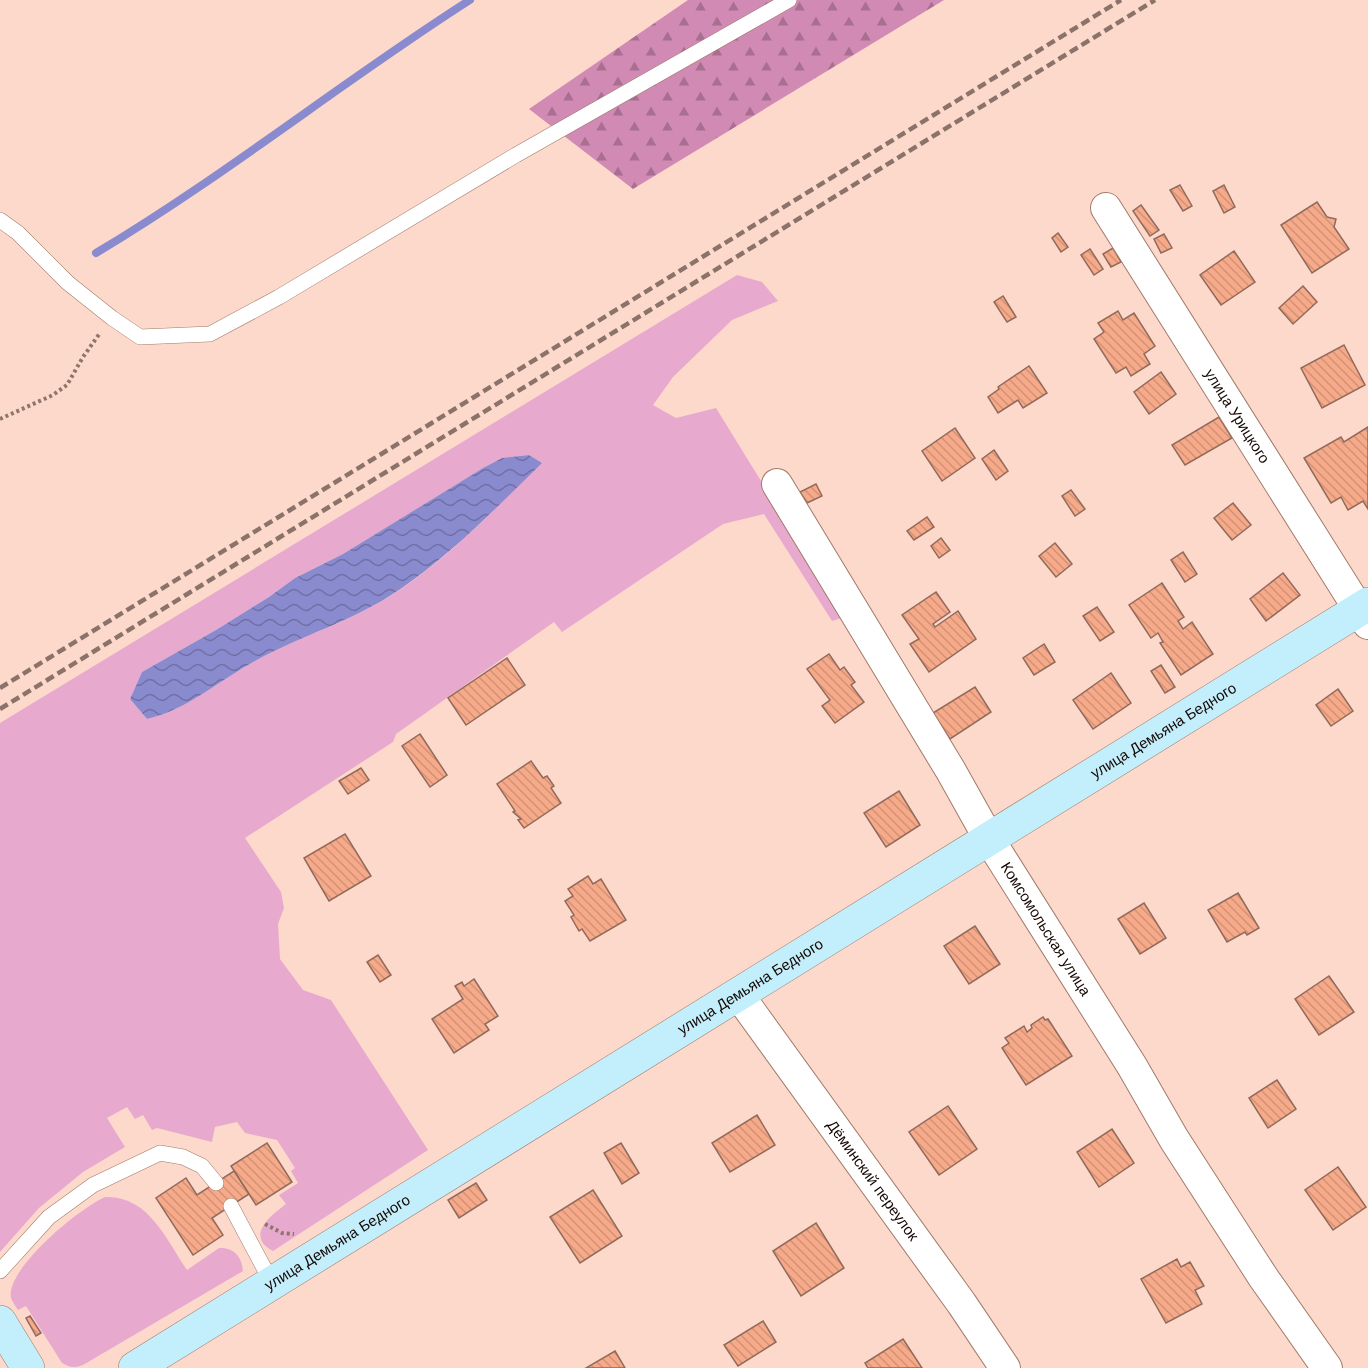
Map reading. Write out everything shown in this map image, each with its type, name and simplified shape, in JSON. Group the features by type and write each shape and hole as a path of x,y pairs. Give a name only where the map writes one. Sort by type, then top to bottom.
{"street":[{"name":"улица Урицкого","path":"1106,208 1365,612"},
{"name":"Комсомольская улица","path":"777,484 990,839 1132,1066 1186,1158 1263,1277 1327,1368"},
{"name":"улица Демьяна Бедного","path":"135,1368 990,839 1365,612"},
{"name":"Дёминский переулок","path":"738,994 962,1304 1005,1368"},
{"path":"0,1322 28,1368"}],"lane":[{"path":"0,220 18,233 68,283 111,318 140,337 210,334 279,297 516,156 789,0"},
{"path":"0,1271 49,1217 93,1185 160,1153 183,1158 202,1166 216,1183"},
{"path":"231,1206 272,1283"}],"path":[{"path":"0,419 53,395 68,385 82,357 111,318"},
{"path":"264,1223 282,1233 299,1234"}],"shaded area":[{"path":"737,275 762,282 778,301 732,320 673,377 653,405 676,418 716,408 845,617 832,621 764,514 723,524 562,632 554,622 396,734 393,742 245,838 281,892 284,908 278,924 280,959 303,990 331,1000 428,1150 273,1251 261,1239 263,1226 286,1204 279,1195 298,1183 291,1171 295,1168 277,1140 245,1133 237,1122 215,1127 212,1142 157,1128 152,1130 143,1115 135,1119 127,1107 107,1118 125,1147 83,1172 39,1208 0,1252 0,723","holes":["529,455 541,463 455,547 418,577 381,602 273,652 190,702 162,715 147,719 130,699 142,672 216,630 295,578 343,554 483,468 502,458"]},
{"path":"105,1197 120,1198 144,1211 163,1233 187,1270 219,1248 224,1248 236,1254 241,1261 243,1271 83,1365 70,1367 62,1363 26,1306 18,1310 11,1298 12,1286 20,1271 47,1240 79,1213"}],"green space":[{"path":"688,0 944,0 633,189 529,109"}],"water":[{"path":"529,455 542,463 455,546 382,601 273,652 190,702 162,715 147,719 130,699 142,672 216,630 295,578 343,554 502,458"}],"building":[{"path":"1180,185 1192,206 1183,211 1170,190"},
{"path":"1224,185 1235,207 1224,213 1213,191"},
{"path":"1317,202 1327,217 1336,219 1334,227 1349,249 1312,273 1281,225"},
{"path":"1141,205 1159,230 1150,236 1133,211"},
{"path":"1058,233 1068,247 1061,252 1052,238"},
{"path":"1164,234 1172,248 1161,253 1154,239"},
{"path":"1113,248 1121,262 1111,267 1103,254"},
{"path":"1090,249 1103,269 1094,275 1081,255"},
{"path":"1234,251 1255,282 1221,305 1200,275"},
{"path":"1303,286 1317,302 1293,324 1279,308"},
{"path":"1003,296 1016,317 1007,322 994,302"},
{"path":"1118,311 1123,320 1134,313 1155,346 1144,354 1150,364 1131,376 1126,367 1116,373 1094,339 1104,332 1098,323"},
{"path":"1344,345 1365,385 1322,408 1301,368"},
{"path":"1029,366 1047,393 1023,408 1018,400 998,413 988,397 999,389 998,387"},
{"path":"1161,372 1176,394 1149,414 1134,392"},
{"path":"1219,417 1232,438 1185,465 1172,445"},
{"path":"1368,427 1368,509 1363,501 1348,510 1341,497 1331,503 1304,458 1341,437 1344,442"},
{"path":"955,428 975,458 942,481 922,451"},
{"path":"994,450 1008,471 996,480 982,459"},
{"path":"816,484 822,496 807,503 800,492"},
{"path":"1071,490 1085,509 1075,516 1062,496"},
{"path":"1233,503 1251,525 1232,540 1214,518"},
{"path":"927,517 934,527 914,540 907,531"},
{"path":"941,538 950,550 939,558 931,546"},
{"path":"1055,543 1072,564 1056,577 1039,556"},
{"path":"1183,552 1197,574 1185,582 1171,560"},
{"path":"1283,573 1300,595 1266,621 1250,599"},
{"path":"1162,583 1184,617 1178,621 1183,629 1192,622 1213,654 1181,675 1160,643 1163,642 1158,633 1151,638 1129,605"},
{"path":"936,592 950,612 933,624 935,627 958,611 976,639 929,672 910,644 919,639 902,615"},
{"path":"1097,607 1114,632 1100,641 1083,616"},
{"path":"1044,644 1055,662 1034,675 1023,658"},
{"path":"829,654 840,670 844,667 855,682 851,685 864,702 835,723 822,706 830,700 807,669"},
{"path":"507,658 525,685 466,725 448,698"},
{"path":"1161,665 1175,687 1165,693 1151,671"},
{"path":"1111,673 1131,703 1093,729 1073,700"},
{"path":"975,687 991,712 950,739 933,713"},
{"path":"1338,689 1353,711 1331,726 1316,705"},
{"path":"420,734 447,775 430,787 402,746"},
{"path":"531,761 543,778 547,776 554,786 551,788 561,803 524,828 518,820 521,819 513,812 515,811 497,784"},
{"path":"361,768 369,780 348,794 339,781"},
{"path":"899,791 920,825 886,847 864,813"},
{"path":"345,834 371,876 329,901 304,858"},
{"path":"588,876 593,884 601,879 626,920 590,941 582,929 579,931 571,917 574,915 565,901 573,896 568,889"},
{"path":"1238,893 1259,928 1247,935 1245,932 1227,942 1208,910"},
{"path":"1144,903 1166,938 1140,954 1118,919"},
{"path":"975,926 1000,964 969,984 944,946"},
{"path":"378,955 391,975 380,982 367,962"},
{"path":"1329,976 1354,1012 1319,1035 1295,999"},
{"path":"474,979 498,1016 485,1024 489,1030 454,1053 432,1019 463,999 455,986 462,982 464,986"},
{"path":"1043,1017 1045,1020 1048,1019 1072,1056 1026,1085 1002,1048 1009,1043 1005,1038 1024,1026 1027,1032 1032,1028 1031,1025"},
{"path":"1277,1080 1296,1109 1268,1128 1249,1098"},
{"path":"948,1106 977,1149 939,1175 909,1132"},
{"path":"757,1115 775,1145 730,1172 712,1143"},
{"path":"1112,1129 1134,1163 1099,1187 1077,1152"},
{"path":"267,1143 292,1182 256,1205 231,1166"},
{"path":"621,1143 639,1173 622,1184 604,1153"},
{"path":"1338,1167 1366,1207 1333,1230 1305,1190"},
{"path":"234,1171 249,1194 212,1218 223,1235 193,1255 156,1198 186,1178 197,1195"},
{"path":"476,1183 487,1200 459,1218 448,1200"},
{"path":"593,1190 622,1236 580,1263 550,1217"},
{"path":"816,1223 844,1268 801,1296 773,1251"},
{"path":"1177,1259 1181,1267 1190,1262 1204,1286 1195,1290 1202,1304 1166,1323 1141,1279"},
{"path":"30,1316 41,1333 36,1336 26,1318"},
{"path":"763,1321 776,1342 738,1366 724,1345"},
{"path":"903,1339 922,1368 868,1368 865,1363"},
{"path":"615,1351 625,1368 586,1368"}],"waterway":[{"path":"96,253 191,192 470,0"}],"railway":[{"path":"0,688 1121,0"},
{"path":"0,709 1155,0"}]}
